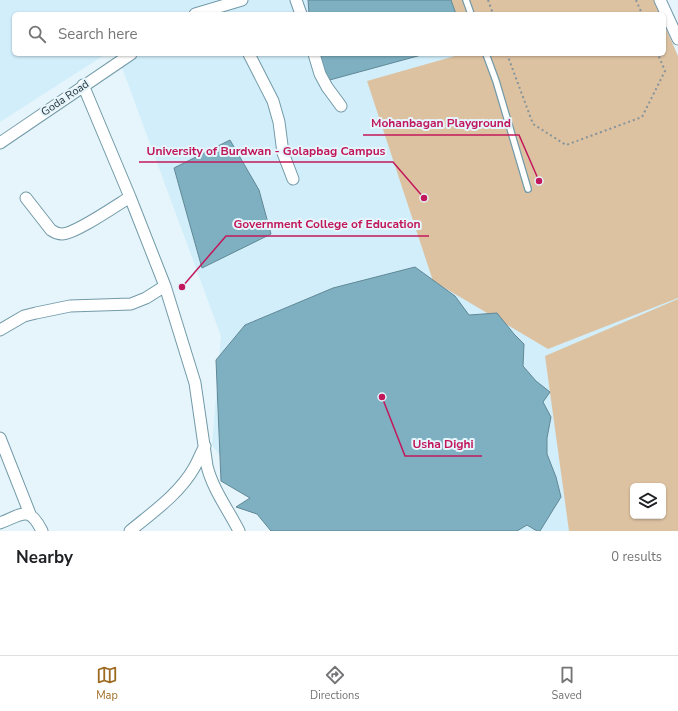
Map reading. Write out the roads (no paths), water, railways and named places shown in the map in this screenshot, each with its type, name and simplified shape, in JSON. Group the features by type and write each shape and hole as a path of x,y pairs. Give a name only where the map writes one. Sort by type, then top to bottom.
{"street":[{"path":"210,12 226,10 242,0"},
{"path":"296,0 300,12"},
{"path":"660,0 666,12"},
{"path":"666,13 678,39"},
{"name":"Goda Road","path":"0,143 83,85 128,56"},
{"path":"250,56 273,101 279,122 283,152 293,179"},
{"path":"315,56 320,74 327,87 341,106"},
{"path":"83,85 130,197 165,286 195,383 210,477 220,500 239,531"},
{"path":"26,198 51,230 62,234 75,230 130,197"},
{"path":"0,330 24,316 49,310 70,306 131,304 146,298 165,286"},
{"path":"0,438 30,514 36,519 42,531"},
{"path":"130,531 179,488 193,469 205,446"},
{"path":"0,523 24,513 30,514"}],"lane":[{"path":"466,0 471,12"},
{"path":"487,56 496,81 528,189"}],"place":[{"name":"Mohanbagan Playground","path":"539,181"},
{"name":"University of Burdwan - Golapbag Campus","path":"424,198"},
{"name":"Government College of Education","path":"182,287"},
{"name":"Usha Dighi","path":"382,397"}]}
